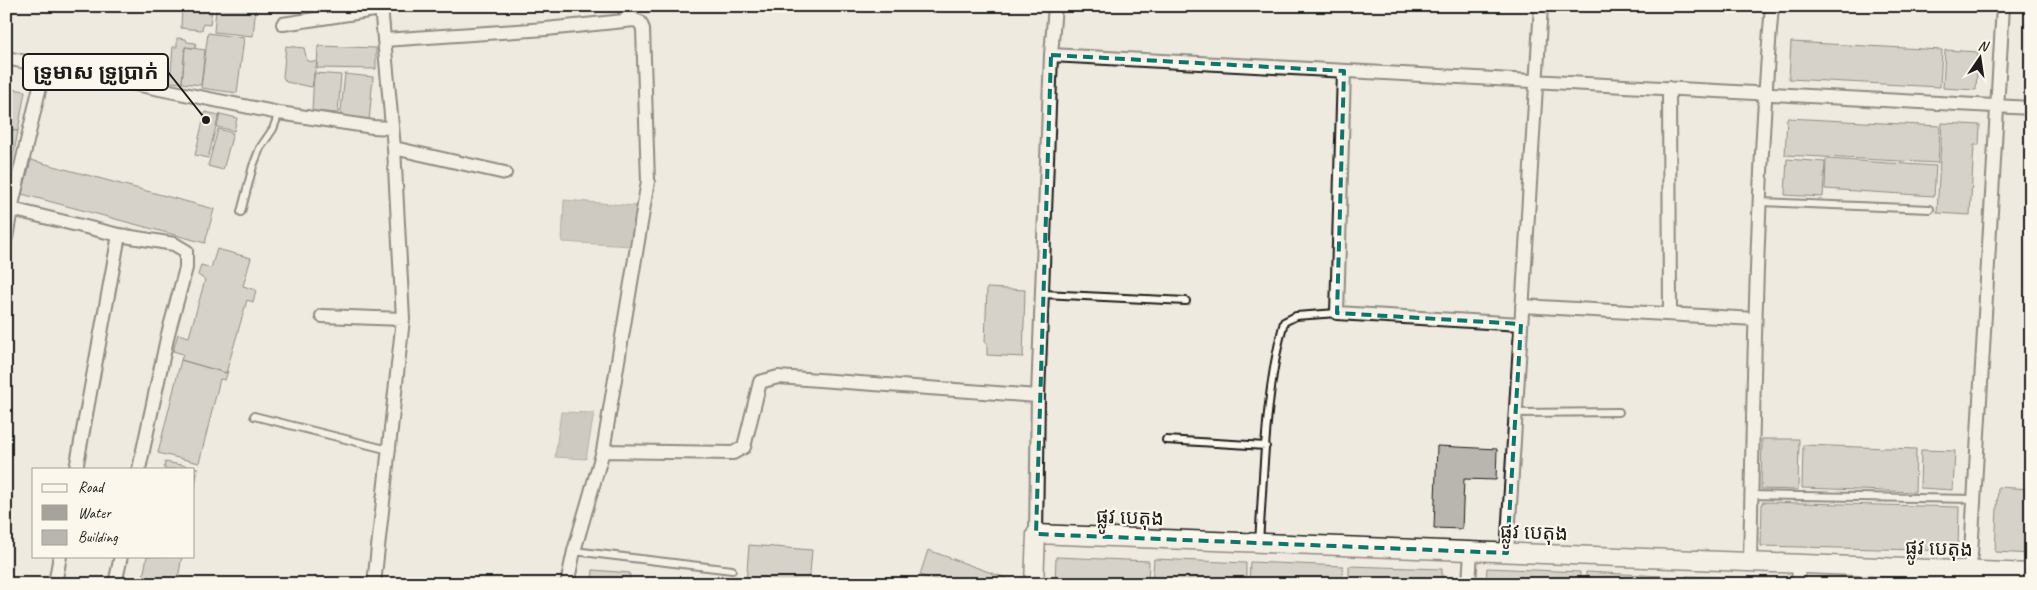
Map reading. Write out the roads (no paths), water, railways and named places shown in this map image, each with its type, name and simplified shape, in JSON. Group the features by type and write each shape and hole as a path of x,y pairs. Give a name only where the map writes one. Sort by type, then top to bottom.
{"street":[{"path":"622,6 634,20"},
{"path":"1034,584 1038,396 1051,55 1056,6"},
{"path":"1507,553 1541,6"},
{"path":"1750,562 1755,319 1764,94 1772,6"},
{"path":"1970,570 2003,6"},
{"path":"283,24 381,8 394,148 403,319 374,584"},
{"path":"384,40 546,29 634,20 640,22 643,29 648,181 603,452 574,551 567,584"},
{"path":"1051,55 2031,108"},
{"path":"6,58 279,113 391,128"},
{"path":"6,238 11,209 11,185 44,65"},
{"path":"1344,71 1337,313 1521,324"},
{"path":"1669,88 1670,314"},
{"path":"394,148 505,173"},
{"path":"11,209 119,235 174,244 186,251 186,268 168,334 139,468"},
{"path":"76,468 119,235"},
{"path":"1522,306 1755,319"},
{"path":"322,316 403,319"},
{"path":"603,452 733,453 744,447 760,382 778,377 1038,396"},
{"name":"ផ្លូវ បេតុង","path":"1036,534 1970,570 2028,577"},
{"path":"1469,584 1471,551"},
{"path":"55,584 60,558"},
{"path":"115,584 121,558"},
{"path":"1798,584 1799,564"}],"lane":[{"path":"241,212 253,166 260,148 274,129 279,113"},
{"path":"1760,202 1930,209"},
{"path":"1043,294 1186,301"},
{"path":"1259,543 1266,446 1276,358 1284,322 1296,316 1337,313"},
{"path":"1516,413 1619,412"},
{"path":"254,416 390,450"},
{"path":"1166,440 1266,446"},
{"path":"1751,495 1974,499"},
{"path":"574,551 732,570"}],"water":[{"path":"564,200 636,206 631,246 562,242"},
{"path":"561,412 594,413 586,459 555,457"}],"place":[{"name":"ទ្រូមាស ទ្រូប្រាក់","path":"206,120"}]}
